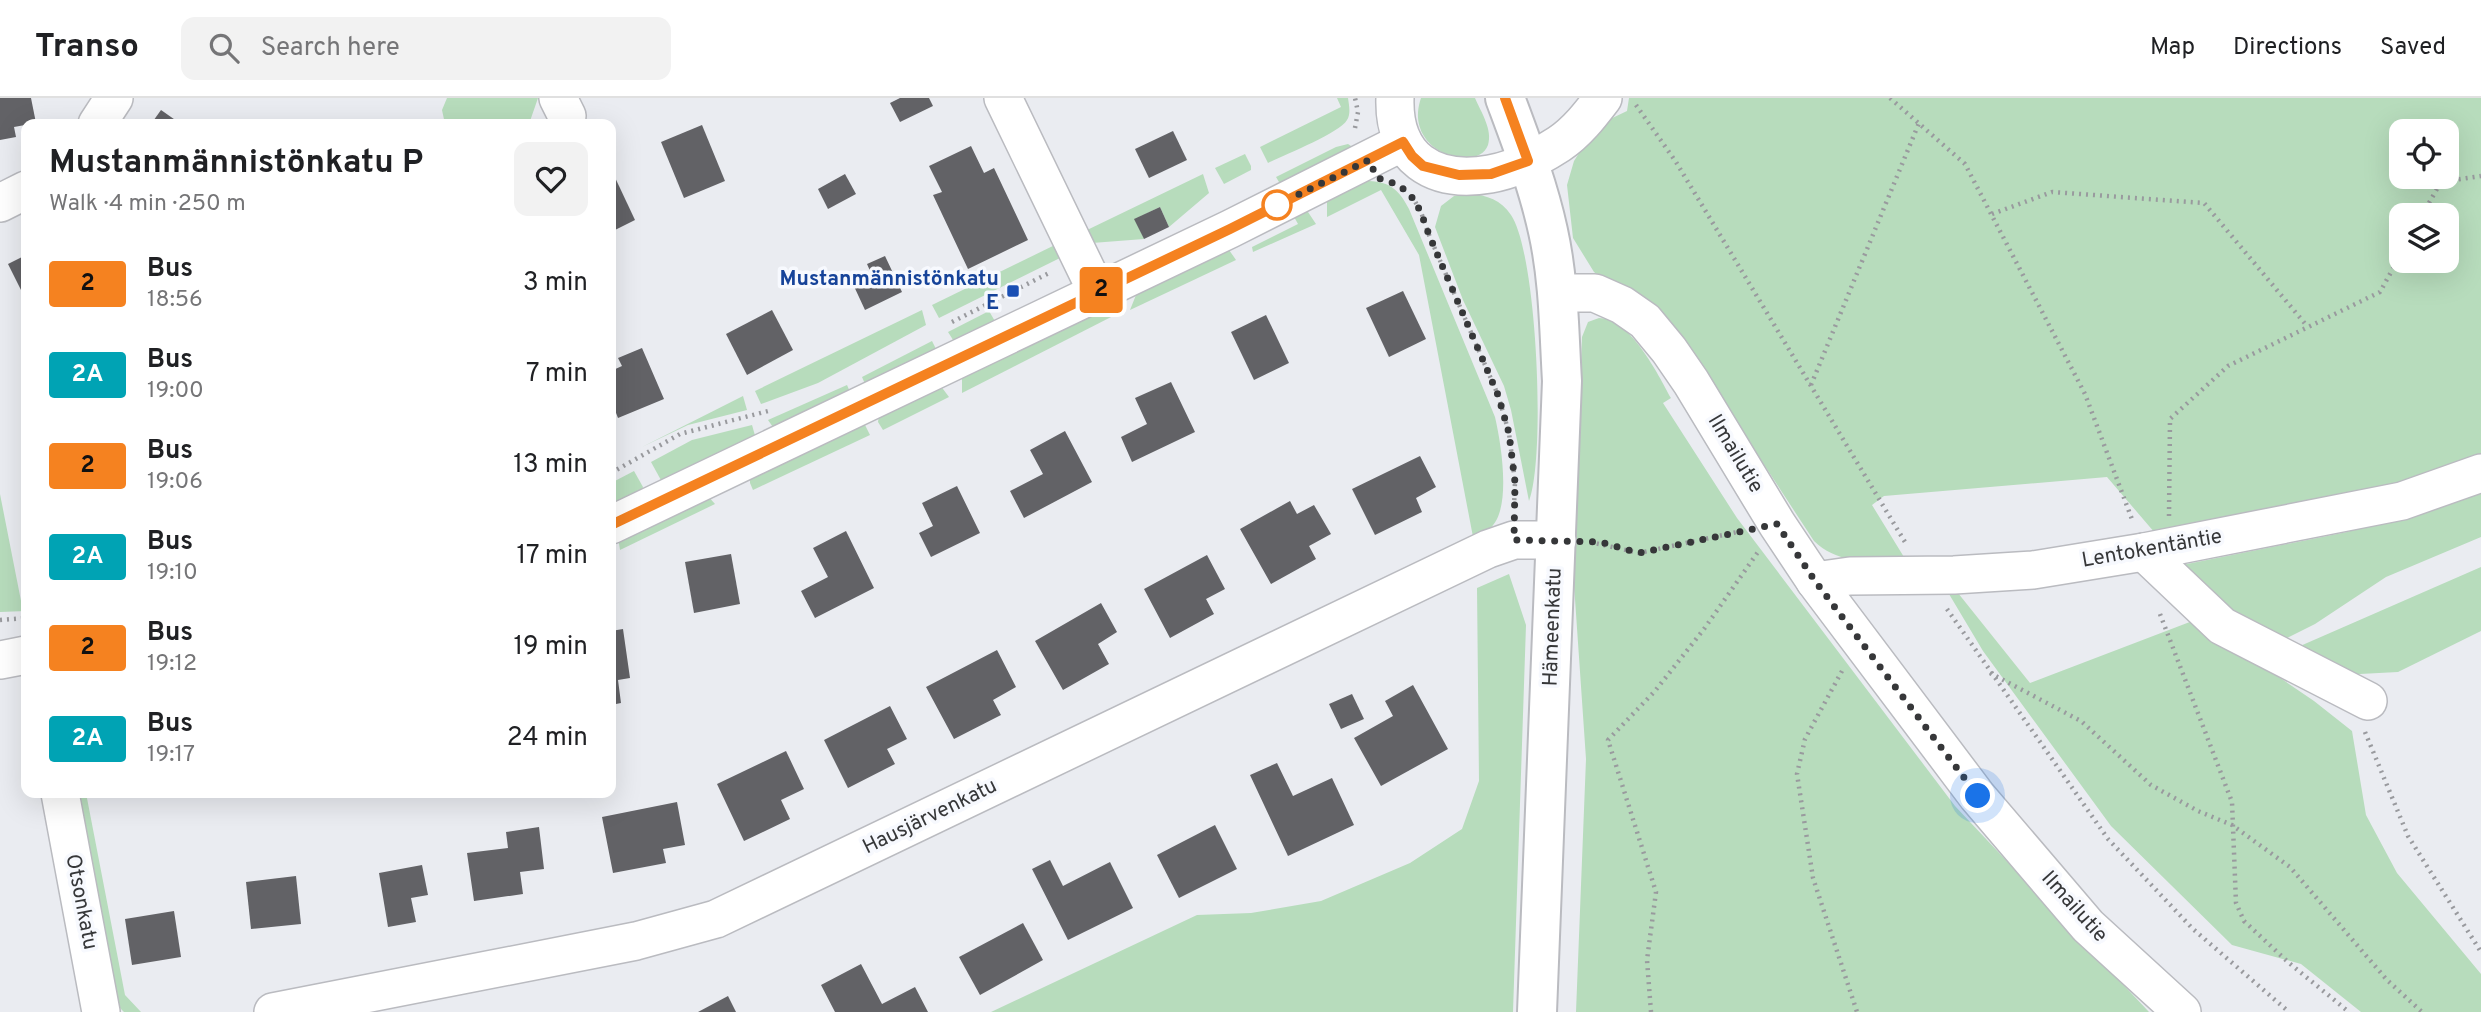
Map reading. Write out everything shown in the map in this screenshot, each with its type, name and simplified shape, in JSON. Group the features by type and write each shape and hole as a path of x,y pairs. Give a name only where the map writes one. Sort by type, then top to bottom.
{"main road":[{"name":"Hämeenkatu","path":"1505,98 1528,161 1548,231 1558,293 1562,381 1537,1012"}],"street":[{"path":"100,119 114,98"},
{"path":"1003,98 1097,292"},
{"path":"1395,98 1395,116 1403,142 1412,156 1423,166 1459,175 1491,174 1528,161 1559,144 1618,100"},
{"path":"616,523 1097,292 1363,144 1403,142"},
{"path":"0,203 21,192"},
{"name":"Ilmailutie","path":"1558,293 1595,293 1622,305 1645,321 1684,371 1815,581 1978,796 2088,926 2182,1012"},
{"name":"Lentokentäntie","path":"1815,581 1850,576 2033,570 2156,550 2402,501 2481,473"},
{"name":"Hausjärvenkatu","path":"273,1012 636,941 716,919 1488,549 1514,540 1557,540"},
{"path":"2156,550 2222,626 2366,716"},
{"path":"0,660 21,656"},
{"name":"Otsonkatu","path":"61,798 101,1012"}],"path":[{"path":"1355,98 1363,144 1377,178 1393,182 1411,195 1421,212 1498,395 1509,433 1515,482 1514,540"},
{"path":"1890,98 1965,164 2085,394 2156,550"},
{"path":"1618,100 1676,162 1925,575 1989,673 2108,839 2193,929 2289,1012"},
{"path":"1811,385 1919,123"},
{"path":"1345,133 1363,144"},
{"path":"2430,203 2441,182 2481,176"},
{"path":"1992,215 2052,192 2204,203 2308,326"},
{"path":"948,324 1081,257"},
{"path":"2156,550 2170,419 2228,366 2380,292 2390,273"},
{"path":"616,470 680,434 779,406"},
{"path":"1557,540 1601,542 1639,553 1777,524"},
{"path":"1651,1012 1647,960 1656,892 1608,740 1655,691 1704,629 1777,524"},
{"path":"2159,612 2232,802 2236,903 2244,921 2289,963 2349,1012"},
{"path":"0,620 21,618"},
{"path":"1989,673 2081,721 2151,785 2198,811 2232,825 2290,867 2387,980 2422,1012"},
{"path":"2366,716 2408,836 2481,952"}],"green space":[{"path":"447,98 538,98 531,119 444,119 442,110"},
{"path":"1337,98 1348,98 1349,115 1342,125 1268,163 1260,147 1341,107"},
{"path":"1421,98 1475,98 1489,133 1488,145 1481,154 1471,158 1457,157 1431,145 1422,133 1418,117"},
{"path":"1629,98 2481,98 2481,455 2403,488 2161,540 2107,477 1884,496 1872,505 1907,562 1858,561 1835,555 1814,541 1717,393 1594,272 1573,238 1567,185 1574,161 1586,142 1606,121 1627,111"},
{"path":"1348,144 1354,148 1282,187 1276,177 1336,147"},
{"path":"1245,154 1251,170 1224,184 1215,168"},
{"path":"1203,174 1209,193 1169,227 1160,207 1135,219 1144,239 1092,243 1085,231"},
{"path":"1364,181 1380,182 1392,187 1409,209 1495,417 1503,468 1501,509 1493,526 1474,542 1419,255 1381,190 1327,217 1327,199"},
{"path":"1470,194 1493,199 1511,215 1520,236 1527,270 1533,311 1538,401 1534,478 1529,501 1504,386 1463,300 1435,227 1441,206 1454,196"},
{"path":"1306,209 1316,224 1253,252 1252,247 1298,224 1293,215"},
{"path":"1059,243 1062,257 939,318 932,305"},
{"path":"1227,247 1236,260 1130,310 1138,290"},
{"path":"1110,303 1114,307 1115,315 962,393 962,374"},
{"path":"922,310 926,325 818,383 761,404 755,391"},
{"path":"989,311 996,323 955,343 948,332"},
{"path":"1599,318 1610,320 1622,327 1642,349 1671,398 1663,403 1737,518 1955,806 2149,1012 1576,1012 1586,759 1573,570 1582,337 1588,322"},
{"path":"932,341 937,351 866,386 862,377"},
{"path":"847,385 851,394 775,430 768,420"},
{"path":"940,385 949,397 883,430 878,422 879,415"},
{"path":"743,396 747,410 688,425 642,447"},
{"path":"861,423 870,435 753,490 750,476"},
{"path":"752,425 756,439 662,482 651,462 692,440"},
{"path":"634,471 643,487 641,494 616,505 616,480"},
{"path":"2481,491 2481,537 2386,577 2315,624 2283,640 2248,630 2172,567 2347,532"},
{"path":"0,494 21,611 0,612"},
{"path":"707,495 715,504 620,550 618,537"},
{"path":"2481,567 2481,631 2398,672 2341,675 2291,650"},
{"path":"1509,574 1526,625 1513,1012 991,1012 1197,915 1251,913 1321,901 1410,863 1462,829 1479,781 1477,588"},
{"path":"1954,588 2030,683 2195,620 2314,701 2352,731 2366,815 2397,873 2481,974 2481,1012 2361,1012 2301,964 2232,945 2111,826 1983,651 1946,589"},
{"path":"76,798 87,798 125,995 141,1012 124,1012 118,1006"}],"building":[{"path":"0,98 31,98 35,119 21,119 21,126 14,127 16,137 0,140"},
{"path":"900,98 929,98 933,106 900,122 890,103"},
{"path":"161,110 174,119 155,119"},
{"path":"702,125 725,181 684,198 661,142"},
{"path":"1173,131 1187,160 1149,178 1135,149"},
{"path":"971,146 984,173 994,168 1028,240 968,269 933,195 942,192 929,166"},
{"path":"845,174 856,194 828,209 818,189"},
{"path":"616,180 635,220 616,230"},
{"path":"1160,207 1169,227 1144,239 1134,219"},
{"path":"885,256 902,292 865,310 852,282 871,273 867,264"},
{"path":"21,258 21,290 8,264"},
{"path":"1403,291 1426,339 1389,357 1366,308"},
{"path":"772,310 793,350 747,375 726,334"},
{"path":"1266,315 1289,363 1254,380 1231,332"},
{"path":"642,348 664,399 618,418 616,369 622,366 618,358"},
{"path":"1171,382 1195,432 1132,462 1121,437 1147,424 1135,398"},
{"path":"1065,431 1092,482 1024,518 1010,491 1043,474 1030,450"},
{"path":"1420,456 1436,487 1416,498 1422,512 1375,535 1352,489"},
{"path":"957,486 980,533 931,557 919,533 933,526 922,503"},
{"path":"1290,501 1297,514 1314,505 1331,534 1309,546 1316,559 1271,584 1240,529"},
{"path":"846,531 874,588 815,618 801,591 828,577 813,548"},
{"path":"731,554 740,604 694,613 685,562"},
{"path":"1207,555 1225,589 1206,599 1214,614 1170,638 1144,589"},
{"path":"1101,603 1117,632 1098,644 1109,664 1063,690 1035,641"},
{"path":"623,629 630,678 618,680 621,703 616,704 616,630"},
{"path":"997,650 1016,687 993,700 1001,715 954,739 926,687"},
{"path":"1413,685 1448,749 1381,786 1354,738 1393,716 1385,701"},
{"path":"1352,694 1364,719 1341,729 1329,704"},
{"path":"890,706 907,739 887,749 895,764 848,788 824,740"},
{"path":"786,751 804,789 781,800 790,819 744,841 717,784"},
{"path":"1277,763 1293,796 1332,778 1354,825 1288,856 1250,775"},
{"path":"677,802 685,845 663,849 666,863 613,873 602,817"},
{"path":"1215,825 1237,869 1179,898 1157,855"},
{"path":"539,827 544,869 520,872 523,894 474,901 467,853 508,848 506,832"},
{"path":"1050,860 1063,886 1110,862 1133,908 1068,940 1032,869"},
{"path":"422,865 428,895 411,898 416,922 388,927 379,873"},
{"path":"296,876 301,924 251,929 246,882"},
{"path":"174,911 181,957 132,965 125,919"},
{"path":"1023,923 1043,960 980,995 959,957"},
{"path":"861,964 882,1004 915,987 928,1012 835,1012 821,985"},
{"path":"728,996 736,1012 698,1012"}],"bus line":[{"name":"2","path":"616,523 1230,229 1403,142 1423,166 1459,175 1491,174 1528,161 1505,98"}],"place":[{"name":"Mustanmännistönkatu E","path":"1013,291"}],"route":[{"path":"1277,205 1271,208 1369,160 1377,178 1393,182 1411,195 1421,212 1498,395 1509,433 1515,482 1514,540 1601,542 1639,553 1777,524 1815,581 1978,796"}]}
